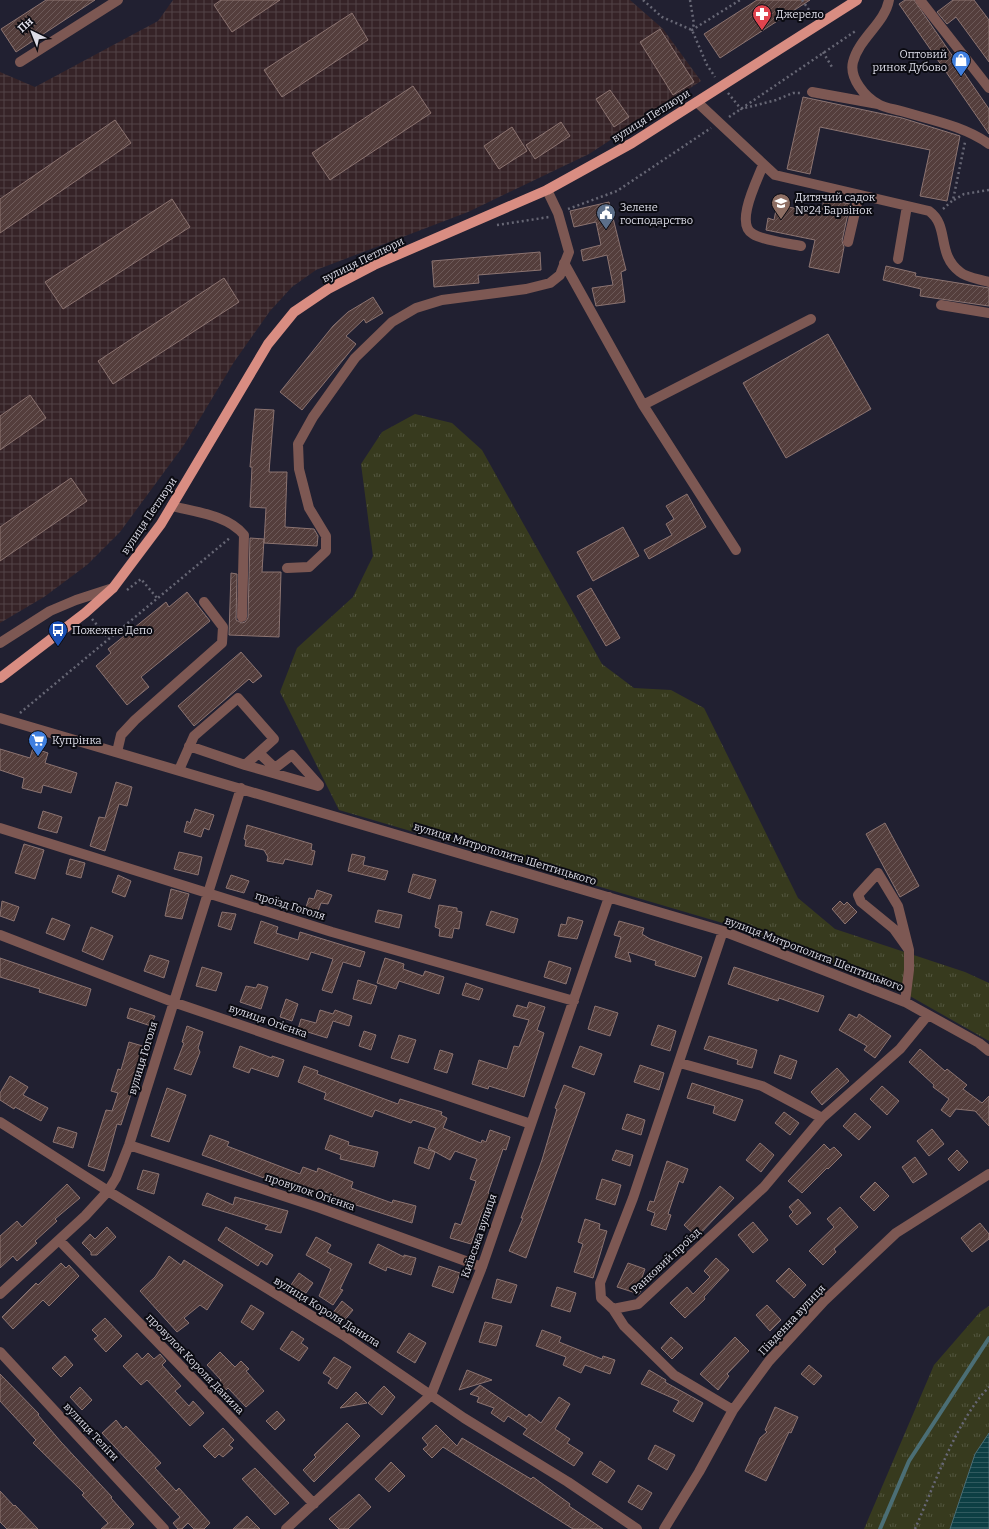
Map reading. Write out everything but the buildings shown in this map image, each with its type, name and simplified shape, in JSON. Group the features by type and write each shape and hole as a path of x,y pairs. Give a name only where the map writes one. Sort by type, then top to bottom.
{"main road":[{"name":"вулиця Петлюри","path":"0,678 85,613 113,588 148,542 172,506 268,344 294,312 328,289 374,265 547,190 632,143 857,0"}],"street":[{"path":"20,62 118,0"},
{"path":"878,104 860,89 853,74 853,63 859,48 887,10 889,0"},
{"path":"923,1 989,88"},
{"path":"812,92 878,104 967,132 989,144"},
{"path":"697,102 775,175 930,211 936,216 940,223 944,248 953,265 961,273 989,282"},
{"path":"763,165 755,182 746,215 747,227 752,234 801,246"},
{"path":"287,568 309,567 326,551 326,536 309,508 299,469 298,444 313,417 355,358 392,322 416,308 442,300 526,289 550,283 560,276 569,252 558,213 547,190"},
{"path":"848,242 859,194"},
{"path":"898,259 907,206"},
{"path":"564,263 643,404 736,550"},
{"path":"941,305 989,313"},
{"path":"643,404 811,319"},
{"path":"172,506 226,520 240,529 244,535 242,617"},
{"path":"0,643 50,612 76,600 113,588"},
{"path":"117,752 121,735 135,720 222,643 223,627 204,602"},
{"path":"179,770 194,736 238,698 274,739 246,765"},
{"name":"вулиця Митрополита Шептицького","path":"5,719 723,931 905,1002 927,1016 979,1043 989,1051"},
{"path":"189,746 246,765 318,786 319,785 292,755 275,768 259,753"},
{"name":"вулиця Гоголя","path":"0,1294 85,1216 108,1191 116,1178 129,1145 241,788"},
{"name":"проїзд Гоголя","path":"0,828 332,932 574,1001"},
{"path":"905,1002 909,970 909,950 898,906 878,873 858,895 861,902 894,929 909,950"},
{"name":"Київська вулиця","path":"286,1529 431,1395 482,1267 530,1124 610,897"},
{"path":"723,931 634,1198 600,1283 601,1298 613,1309 629,1331 674,1375 733,1410"},
{"name":"вулиця Огієнка","path":"0,935 173,1002 530,1124"},
{"name":"Ранковий проїзд","path":"613,1309 638,1304 764,1187 822,1118 900,1049 927,1016"},
{"path":"680,1063 762,1086 822,1118"},
{"name":"вулиця Короля Данила","path":"0,1122 108,1191 343,1335 464,1418 568,1482 637,1529"},
{"name":"провулок Огієнка","path":"129,1145 320,1208 482,1267"},
{"name":"Південна вулиця","path":"664,1529 699,1472 733,1410 769,1361 824,1301 896,1233 989,1174"},
{"name":"провулок Короля Данила","path":"59,1240 314,1504"},
{"name":"вулиця Теліги","path":"0,1352 164,1529"}],"path":[{"path":"643,0 662,17 692,30"},
{"path":"690,0 694,24 692,30 707,65 741,109"},
{"path":"692,30 740,0"},
{"path":"802,0 812,14 833,15"},
{"path":"492,226 546,218 617,191 719,124 861,27"},
{"path":"823,52 832,67"},
{"path":"741,109 776,100 793,93 812,92"},
{"path":"953,200 967,132"},
{"path":"936,216 953,200 964,194 989,190"},
{"path":"5,719 108,638 240,529"},
{"path":"122,594 141,579 157,598"},
{"path":"98,614 92,619 108,638"},
{"path":"915,1529 959,1431 972,1409 989,1387"}],"shaded area":[{"path":"173,0 630,0 663,29 701,81 589,154 468,212 316,270 292,287 270,311 234,362 184,445 120,532 87,565 44,597 0,623 0,72 35,87 158,21"},
{"path":"989,1433 989,1529 950,1529 975,1454"}],"green space":[{"path":"415,414 452,423 482,450 602,664 634,688 671,690 704,708 798,898 835,929 965,972 989,983 989,1041 908,995 726,924 339,810 280,692 297,648 353,597 373,556 361,464 382,432"},
{"path":"989,1306 989,1433 975,1454 950,1529 864,1529 934,1365 980,1312"}],"waterway":[{"path":"880,1529 909,1461 989,1338"}],"place":[{"name":"Джерело","path":"762,31"},
{"name":"Оптовий ринок Дубово","path":"961,77"},
{"name":"Дитячий садок №24 Барвінок","path":"781,220"},
{"name":"Зелене господарство","path":"606,230"},
{"name":"Пожежне Депо","path":"58,647"},
{"name":"Купрінка","path":"38,757"}]}
